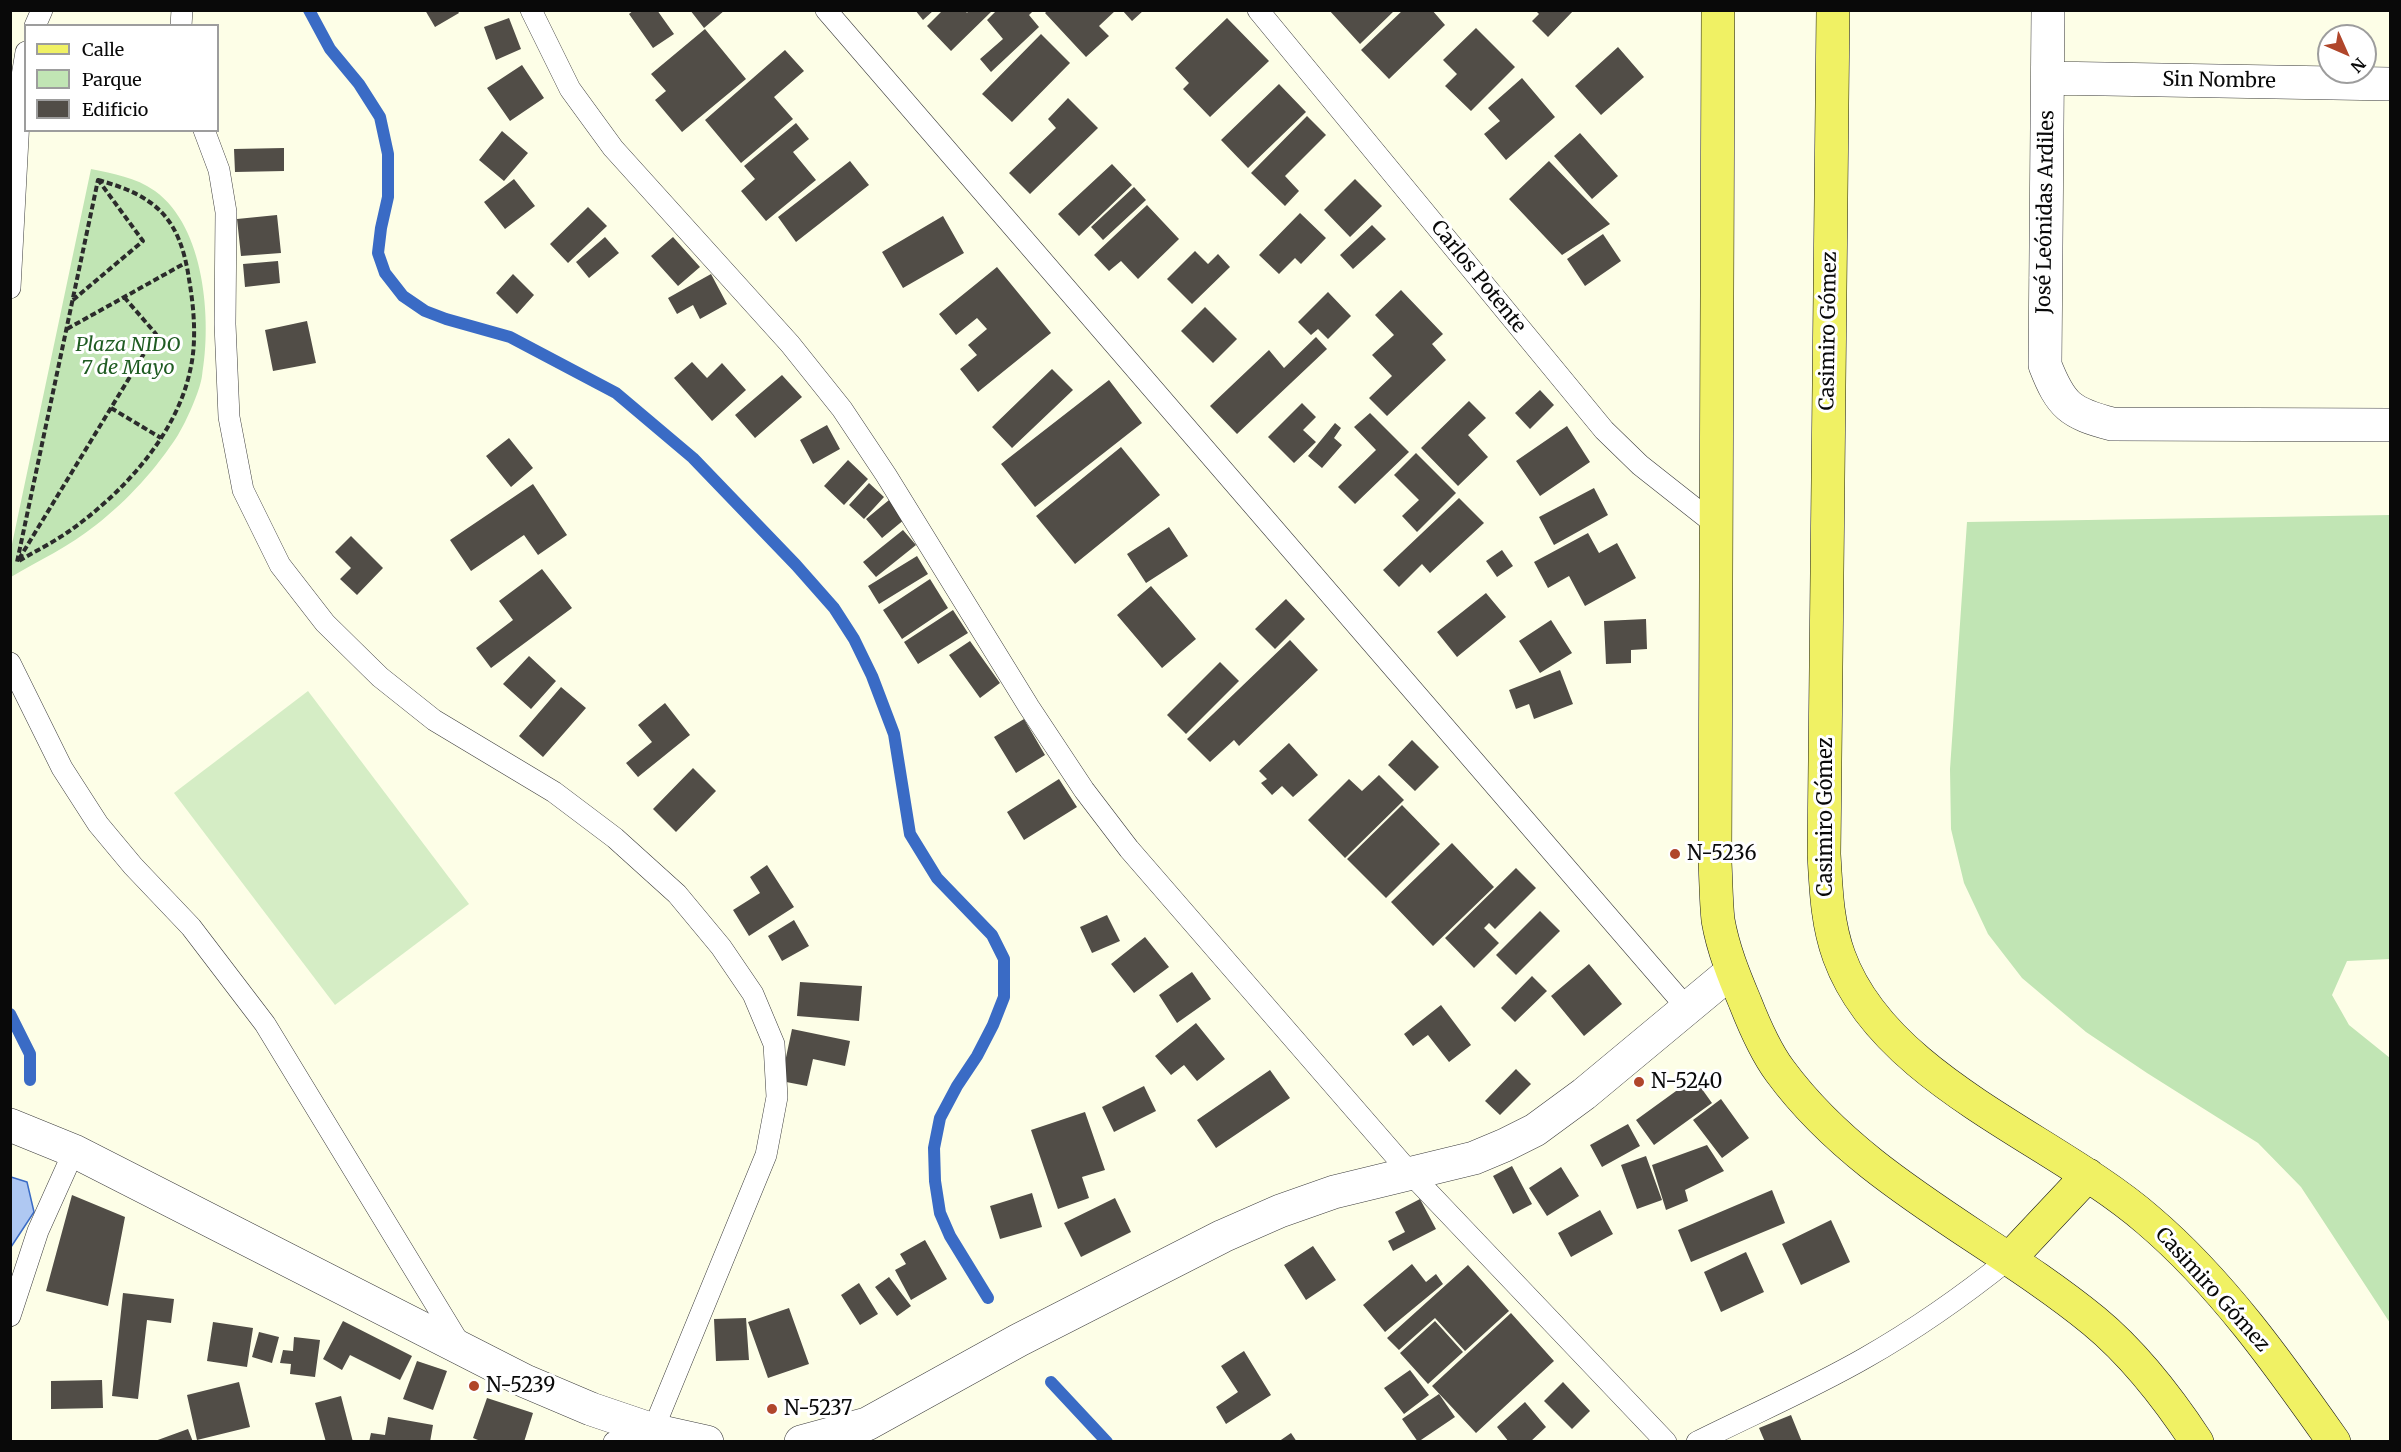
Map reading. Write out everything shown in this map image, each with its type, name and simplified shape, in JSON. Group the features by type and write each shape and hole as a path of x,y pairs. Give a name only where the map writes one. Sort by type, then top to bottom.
{"main road":[{"path":"1718,10 1715,862 1719,920 1731,971 1753,1021 1779,1070 1815,1112 1858,1153 1907,1191 2067,1300 2096,1323 2119,1345 2163,1395 2197,1442"},
{"name":"Casimiro Gómez","path":"1833,10 1824,830 1827,909 1840,957 1862,1001 1900,1046 1942,1081 2088,1175 2149,1221 2204,1276 2258,1339 2334,1442"},
{"path":"2008,1259 2088,1175"}],"street":[{"name":"José Leónidas Ardiles","path":"2048,10 2045,366 2055,390 2068,407 2088,418 2112,424 2391,425"},
{"name":"Sin Nombre","path":"2048,78 2391,84"},
{"path":"810,1441 867,1424 1019,1340 1223,1236 1280,1211 1334,1192 1474,1158 1535,1130 1584,1094 1731,971"},
{"path":"10,1125 74,1151 525,1381 591,1409 653,1430 707,1442"}],"lane":[{"path":"36,24 42,10"},
{"path":"531,10 570,89 613,148 790,344 842,409 1084,790 1137,858 1411,1174 1666,1442"},
{"path":"826,10 1687,1008"},
{"name":"Carlos Potente","path":"1258,10 1604,430 1640,465 1716,525"},
{"path":"10,288 21,82 24,63"},
{"path":"205,132 219,170 226,212 225,324 229,417 243,490 280,565 325,623 380,677 434,720 554,792 615,838 677,894 721,947 753,994 774,1044 777,1097 766,1155 653,1430 614,1442"},
{"path":"10,663 62,768 98,824 133,866 191,927 265,1024 465,1352"},
{"path":"10,1316 38,1230 74,1151"},
{"path":"1697,1442 1864,1359 1967,1293 2008,1259"}],"path":[{"path":"17,562 68,532 96,510 132,474 161,438 182,398 190,371 194,344 191,290 182,242 173,225 157,207 141,195 124,187 99,180"},
{"path":"17,562 99,180"},
{"path":"73,300 143,241 99,180"},
{"path":"66,329 187,262"},
{"path":"17,562 156,334 124,297"},
{"path":"111,408 161,438"}],"green space":[{"name":"Plaza NIDO 7 de Mayo","path":"91,169 124,177 147,186 172,207 185,227 201,276 205,302 206,329 202,376 199,390 178,435 161,460 130,495 86,533 11,577 11,549"},
{"path":"2390,515 2390,959 2347,961 2332,995 2349,1025 2390,1058 2390,1323 2301,1187 2258,1143 2086,1032 2022,978 1988,934 1964,883 1951,829 1950,769 1967,522"},
{"path":"308,691 469,904 335,1005 174,793"}],"water":[{"path":"11,1177 27,1182 34,1212 11,1247"}],"building":[{"path":"425,10 457,10 459,13 435,27"},
{"path":"634,10 657,10 674,34 653,48 629,14"},
{"path":"690,10 725,10 704,28"},
{"path":"915,10 934,10 923,20"},
{"path":"943,10 965,10 967,13 969,10 993,10 951,51 927,26"},
{"path":"997,10 1034,10 1029,15 1039,27 991,72 980,59 1003,39 987,20"},
{"path":"1048,10 1116,10 1099,26 1109,36 1086,57 1045,13"},
{"path":"1122,10 1144,10 1132,21"},
{"path":"1329,10 1395,10 1360,44"},
{"path":"1403,10 1432,10 1445,25 1389,79 1361,50"},
{"path":"1535,10 1574,10 1548,37 1532,21 1539,14"},
{"path":"509,18 521,49 496,60 484,27"},
{"path":"1227,18 1269,61 1210,117 1183,89 1189,83 1175,68"},
{"path":"1476,28 1515,67 1471,111 1445,86 1457,74 1443,60"},
{"path":"705,29 746,79 682,132 655,100 666,91 651,74"},
{"path":"1041,34 1070,63 1012,122 982,94"},
{"path":"1618,47 1644,77 1601,115 1575,86"},
{"path":"785,50 804,71 774,97 793,119 741,163 705,120"},
{"path":"522,65 544,98 510,121 487,88"},
{"path":"1522,78 1555,117 1506,160 1484,134 1500,121 1488,108"},
{"path":"1279,84 1306,112 1248,168 1221,140"},
{"path":"1068,98 1098,128 1030,194 1009,173 1056,128 1048,119"},
{"path":"1307,116 1326,135 1285,176 1299,191 1285,206 1251,173"},
{"path":"796,123 809,139 793,152 816,180 766,221 741,191 755,179 744,166"},
{"path":"502,131 528,153 504,181 479,160"},
{"path":"1580,133 1618,176 1592,199 1554,156"},
{"path":"284,148 284,171 235,172 234,149"},
{"path":"850,161 869,185 796,242 778,217"},
{"path":"1549,161 1610,224 1562,255 1509,199"},
{"path":"1112,164 1132,185 1079,236 1058,214"},
{"path":"514,179 535,206 505,229 484,202"},
{"path":"1355,179 1382,206 1350,237 1324,210"},
{"path":"1134,187 1146,200 1103,240 1091,227"},
{"path":"1147,205 1179,239 1138,279 1121,261 1109,271 1094,255"},
{"path":"588,207 607,226 568,263 550,244"},
{"path":"1300,213 1326,238 1301,264 1295,258 1279,274 1259,255"},
{"path":"277,215 281,253 241,256 237,219"},
{"path":"943,216 964,253 903,288 882,252"},
{"path":"1372,225 1386,239 1353,269 1340,255"},
{"path":"1603,234 1621,261 1585,286 1567,259"},
{"path":"605,237 619,253 589,278 576,262"},
{"path":"673,237 700,267 678,286 651,256"},
{"path":"1195,251 1208,264 1218,254 1230,267 1192,304 1167,279"},
{"path":"278,261 280,283 245,287 243,264"},
{"path":"997,267 1051,333 978,392 960,369 977,355 968,345 987,329 977,318 956,335 939,314"},
{"path":"513,274 534,295 517,314 496,293"},
{"path":"711,274 727,304 700,319 693,305 677,314 668,298"},
{"path":"1401,290 1443,334 1432,344 1446,360 1387,416 1369,398 1392,376 1372,355 1394,335 1375,315"},
{"path":"1328,292 1351,316 1328,339 1318,329 1311,335 1298,322"},
{"path":"1205,307 1237,339 1213,363 1181,331"},
{"path":"307,321 316,363 273,371 265,330"},
{"path":"1316,337 1327,349 1237,434 1210,406 1269,350 1284,368"},
{"path":"692,362 707,378 722,363 746,390 712,421 674,378"},
{"path":"1052,369 1073,390 1012,448 992,427"},
{"path":"782,375 802,397 755,438 735,415"},
{"path":"1109,380 1142,423 1035,507 1001,464"},
{"path":"1540,390 1554,405 1530,429 1515,413"},
{"path":"1469,401 1486,418 1468,435 1488,457 1458,486 1421,448"},
{"path":"1302,403 1316,417 1303,430 1316,442 1294,463 1268,437"},
{"path":"1370,413 1409,452 1355,504 1338,487 1376,450 1354,427"},
{"path":"1335,423 1341,428 1334,438 1342,445 1322,468 1308,456"},
{"path":"827,425 840,449 813,464 800,440"},
{"path":"1567,426 1590,462 1540,496 1516,461"},
{"path":"509,438 533,468 511,487 486,456"},
{"path":"1121,447 1160,495 1075,564 1036,516"},
{"path":"1416,453 1456,493 1417,532 1402,516 1419,500 1394,475"},
{"path":"848,460 868,479 844,505 824,486"},
{"path":"869,483 884,497 864,519 849,505"},
{"path":"533,484 567,535 538,555 524,535 471,571 450,540"},
{"path":"1594,488 1608,515 1554,545 1539,517"},
{"path":"1459,498 1484,523 1430,573 1422,564 1399,587 1383,570"},
{"path":"889,500 905,519 882,538 866,519"},
{"path":"1169,527 1188,556 1146,583 1127,554"},
{"path":"903,530 916,545 876,577 863,562"},
{"path":"1588,533 1599,553 1617,543 1636,578 1585,606 1569,576 1548,588 1534,562"},
{"path":"351,536 383,568 357,595 340,579 351,568 335,552"},
{"path":"1502,550 1513,566 1497,577 1486,561"},
{"path":"917,556 928,574 879,604 868,586"},
{"path":"542,569 572,608 491,668 476,648 513,620 499,601"},
{"path":"930,579 948,608 902,639 883,610"},
{"path":"1151,586 1196,639 1162,668 1117,615"},
{"path":"1486,593 1506,617 1457,657 1437,632"},
{"path":"1286,599 1305,619 1275,649 1255,629"},
{"path":"953,610 968,633 918,664 904,642"},
{"path":"1646,619 1647,649 1631,650 1631,663 1606,664 1604,621"},
{"path":"1551,620 1572,653 1540,673 1519,641"},
{"path":"1290,640 1318,670 1239,746 1234,740 1210,762 1187,739"},
{"path":"970,641 1000,683 980,698 949,655"},
{"path":"529,656 556,681 531,709 503,684"},
{"path":"1220,662 1239,681 1186,734 1167,715"},
{"path":"1560,670 1573,704 1534,719 1529,704 1516,709 1509,690"},
{"path":"561,687 586,708 543,757 519,736"},
{"path":"665,703 690,735 638,777 626,763 652,742 638,725"},
{"path":"1024,719 1045,755 1016,773 994,737"},
{"path":"1412,740 1439,767 1415,791 1388,765"},
{"path":"1289,743 1318,775 1293,797 1282,786 1272,795 1261,783 1267,779 1259,771"},
{"path":"693,768 716,791 676,832 653,809"},
{"path":"1379,775 1404,800 1345,858 1308,820 1349,779 1362,791"},
{"path":"1059,779 1077,807 1024,840 1007,812"},
{"path":"1402,805 1440,844 1386,898 1347,859"},
{"path":"1452,843 1494,887 1433,946 1391,902"},
{"path":"767,865 794,907 749,936 733,910 760,893 750,877"},
{"path":"1516,868 1536,888 1495,929 1489,923 1484,928 1499,943 1474,968 1445,938"},
{"path":"1540,911 1560,931 1516,975 1496,955"},
{"path":"1107,915 1120,941 1092,953 1080,927"},
{"path":"794,920 809,946 782,961 768,936"},
{"path":"1145,937 1169,967 1134,993 1111,964"},
{"path":"1589,964 1622,1004 1584,1036 1551,996"},
{"path":"1192,972 1211,999 1177,1023 1159,995"},
{"path":"1532,976 1547,991 1515,1022 1501,1008"},
{"path":"800,982 862,986 859,1021 797,1016"},
{"path":"1441,1005 1471,1045 1449,1062 1428,1035 1413,1046 1404,1034"},
{"path":"1196,1023 1225,1059 1197,1081 1184,1065 1171,1075 1155,1056"},
{"path":"792,1029 850,1041 845,1066 813,1059 807,1086 781,1081"},
{"path":"1516,1069 1531,1084 1500,1115 1485,1101"},
{"path":"1270,1070 1290,1098 1216,1148 1197,1120"},
{"path":"1694,1078 1712,1103 1654,1145 1636,1120"},
{"path":"1144,1086 1156,1111 1114,1132 1102,1107"},
{"path":"1721,1099 1749,1138 1722,1158 1693,1120"},
{"path":"1085,1112 1105,1170 1082,1177 1089,1198 1058,1209 1031,1130"},
{"path":"1628,1124 1640,1146 1602,1167 1590,1145"},
{"path":"1707,1145 1724,1171 1685,1190 1688,1201 1666,1210 1652,1165"},
{"path":"1646,1156 1662,1200 1637,1209 1621,1165"},
{"path":"1512,1166 1532,1204 1513,1214 1493,1176"},
{"path":"1561,1167 1579,1196 1547,1216 1529,1188"},
{"path":"1772,1190 1785,1223 1691,1262 1678,1230"},
{"path":"1032,1193 1042,1227 1000,1239 990,1206"},
{"path":"72,1195 125,1217 108,1306 46,1291"},
{"path":"1115,1198 1131,1232 1081,1257 1064,1223"},
{"path":"1420,1199 1436,1229 1393,1251 1388,1241 1405,1232 1395,1212"},
{"path":"1600,1210 1613,1234 1571,1257 1558,1233"},
{"path":"1831,1220 1850,1262 1801,1285 1782,1244"},
{"path":"925,1240 947,1279 911,1300 895,1270 906,1264 900,1254"},
{"path":"1313,1246 1336,1280 1306,1300 1284,1265"},
{"path":"1746,1252 1764,1292 1721,1312 1704,1272"},
{"path":"1412,1264 1426,1282 1436,1274 1443,1284 1385,1332 1363,1305"},
{"path":"1468,1265 1509,1311 1465,1351 1435,1318 1399,1350 1387,1338"},
{"path":"889,1277 911,1306 897,1316 875,1287"},
{"path":"859,1283 878,1314 860,1325 841,1295"},
{"path":"123,1293 174,1299 171,1323 147,1320 138,1399 112,1396"},
{"path":"789,1308 809,1364 768,1378 748,1322"},
{"path":"1511,1313 1554,1361 1476,1433 1432,1386"},
{"path":"746,1318 749,1360 716,1361 714,1319"},
{"path":"343,1321 412,1356 400,1380 350,1355 342,1370 323,1359"},
{"path":"1435,1321 1463,1352 1428,1384 1400,1353"},
{"path":"213,1322 253,1328 247,1367 207,1361"},
{"path":"259,1332 279,1337 272,1363 252,1357"},
{"path":"294,1337 320,1340 315,1377 290,1374 291,1364 280,1363 283,1350 293,1351"},
{"path":"1244,1351 1271,1395 1226,1424 1216,1407 1238,1392 1221,1366"},
{"path":"417,1361 447,1371 433,1410 403,1399"},
{"path":"1410,1370 1429,1395 1404,1414 1384,1388"},
{"path":"102,1380 103,1408 51,1409 51,1381"},
{"path":"239,1382 250,1427 197,1440 187,1395"},
{"path":"1563,1382 1590,1411 1572,1429 1544,1401"},
{"path":"1439,1394 1455,1417 1418,1442 1402,1419"},
{"path":"341,1396 353,1442 326,1442 315,1403"},
{"path":"487,1398 533,1413 524,1442 483,1442 473,1438"},
{"path":"1525,1402 1546,1427 1530,1442 1509,1442 1497,1427"},
{"path":"1791,1415 1802,1442 1765,1442 1759,1428"},
{"path":"388,1417 433,1425 430,1442 369,1442 371,1433 385,1435"},
{"path":"188,1429 193,1442 155,1442 155,1441"},
{"path":"1291,1433 1297,1442 1278,1442"}],"waterway":[{"path":"309,10 330,49 359,84 380,117 388,154 388,197 378,253 385,273 403,296 425,311 510,337 616,393 693,458 796,565 834,608 854,639 872,676 894,734 910,834 937,878 992,935 1004,959 1004,997 977,1056 957,1086 940,1118 934,1148 935,1181 940,1213 950,1236 988,1298"},
{"path":"10,1014 30,1054 30,1080"},
{"path":"1051,1382 1107,1442"}],"place":[{"name":"N-5236","path":"1675,854"},
{"name":"N-5240","path":"1639,1082"},
{"name":"N-5239","path":"474,1386"},
{"name":"N-5237","path":"772,1409"}]}
